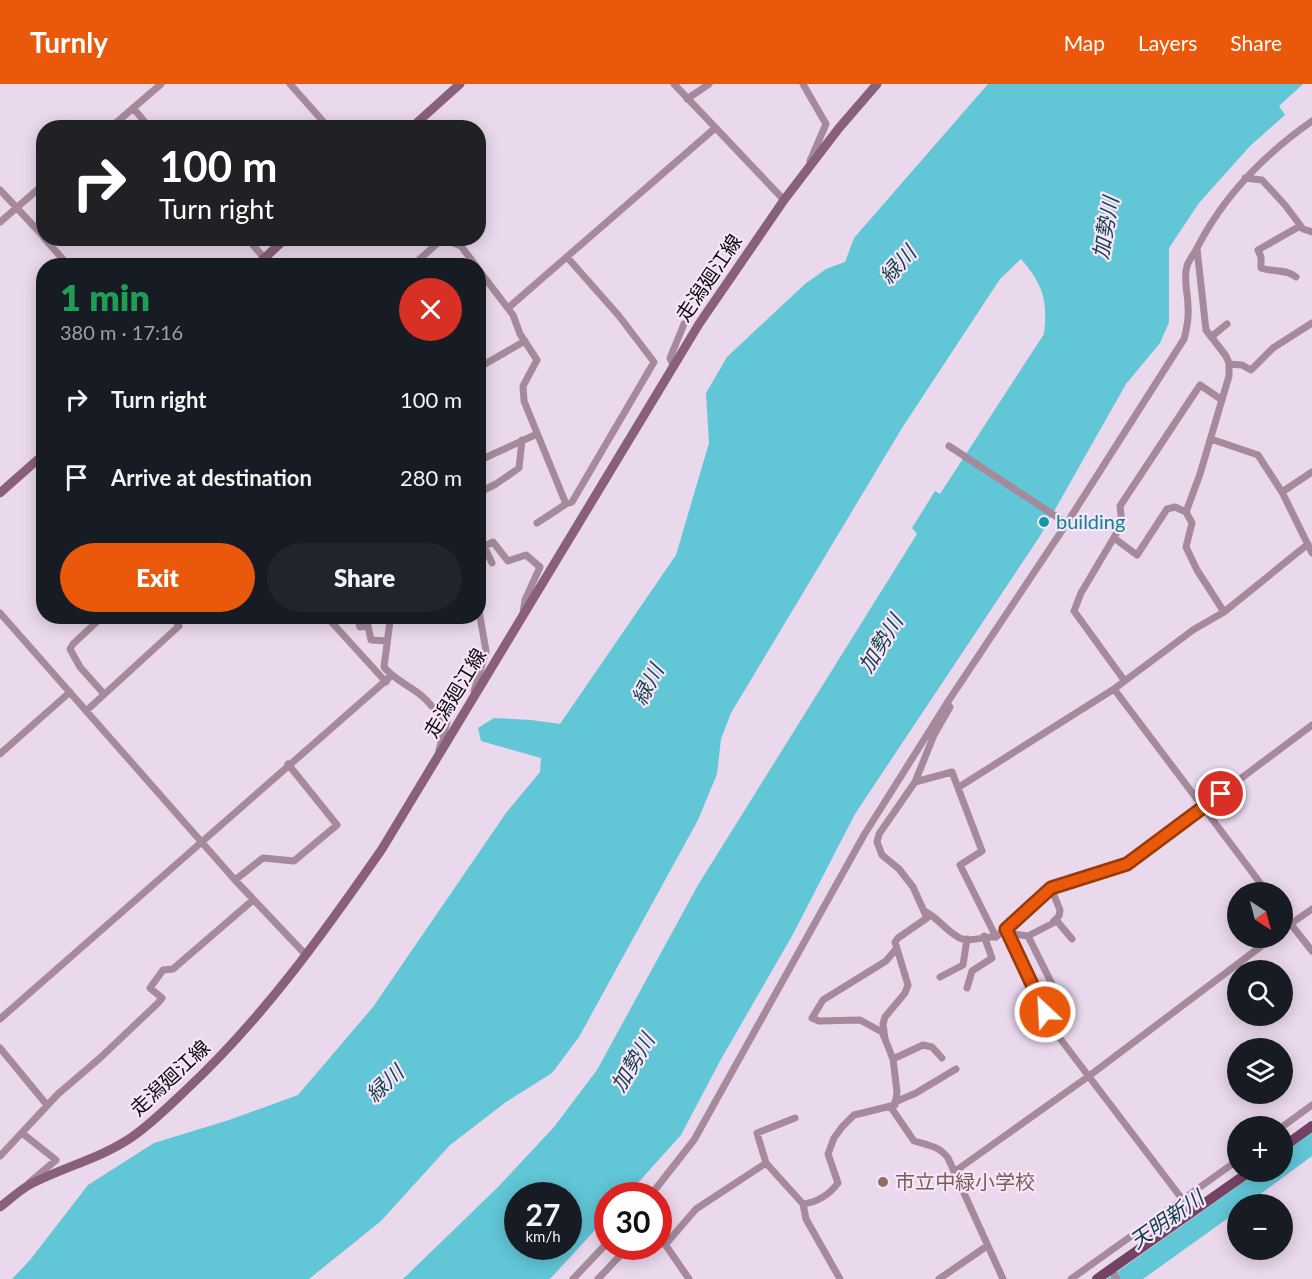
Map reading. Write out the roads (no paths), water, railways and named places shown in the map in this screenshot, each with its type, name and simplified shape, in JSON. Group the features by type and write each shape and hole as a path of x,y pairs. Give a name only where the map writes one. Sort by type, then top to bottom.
{"main road":[{"path":"420,120 460,84"},
{"name":"走潟廻江線","path":"0,1207 26,1188 110,1151 159,1115 209,1069 306,955 382,849 673,365 784,200 877,84"},
{"path":"0,493 36,461"},
{"path":"1293,1140 1312,1126"},
{"path":"1097,1279 1235,1182"}],"street":[{"path":"119,120 161,84"},
{"path":"290,84 322,120"},
{"path":"674,84 714,129 784,200"},
{"path":"687,99 709,84"},
{"path":"803,84 826,124 807,170"},
{"path":"133,108 143,120"},
{"path":"661,1182 694,1140 864,835 946,703 1184,339 1189,309 1185,277 1188,264 1199,241 1245,178 1312,121"},
{"path":"508,308 714,129"},
{"path":"1245,178 1262,180 1300,226 1312,232"},
{"path":"0,190 36,229"},
{"path":"0,222 36,191"},
{"path":"1296,277 1284,271 1272,272 1261,268 1261,257 1258,250 1300,226"},
{"path":"51,246 62,258"},
{"path":"254,246 264,258"},
{"path":"421,258 433,246"},
{"path":"1186,512 1211,439 1229,376 1226,356 1206,330 1197,248"},
{"path":"537,523 572,502 654,362 619,316 567,257"},
{"path":"486,279 508,308 537,360 523,386 524,401 566,504"},
{"path":"1229,364 1242,365 1251,370 1273,348 1312,323"},
{"path":"673,365 670,358 684,324"},
{"path":"1212,335 1227,324"},
{"path":"486,363 525,341"},
{"path":"1124,680 1074,610 1122,524 1120,506 1200,385 1222,400"},
{"path":"486,457 537,434"},
{"path":"1211,439 1258,455 1282,492 1312,553"},
{"path":"486,489 519,468 522,440"},
{"path":"949,446 1064,524"},
{"path":"1282,492 1312,472"},
{"path":"1114,538 1137,555 1167,509 1175,507 1186,512 1192,523 1186,547 1197,570 1224,612"},
{"path":"486,546 493,542 508,561 526,555 540,567 525,600 523,613"},
{"path":"959,787 1114,689 1193,630 1224,612 1308,544"},
{"path":"486,548 492,562"},
{"path":"0,613 235,880 306,955"},
{"path":"94,624 73,644 70,650 80,667 104,694"},
{"path":"86,711 179,626 178,624"},
{"path":"334,624 388,679 400,680 425,698 447,722 436,759"},
{"path":"359,624 360,627 368,626 371,640 387,641"},
{"path":"388,679 384,667 390,624"},
{"path":"471,700 486,651 481,624"},
{"path":"0,1019 288,764 388,679"},
{"path":"1114,689 1259,882"},
{"path":"0,754 70,692"},
{"path":"885,1039 882,1024 885,1017 908,986 895,942 927,918 913,887 899,869 882,855 877,842 879,834 915,782 934,735 950,707 946,703"},
{"path":"926,912 961,939 976,940 984,936 996,937 1007,931 1051,888 1127,864 1312,725"},
{"path":"235,880 263,858 294,861 337,825 288,764"},
{"path":"915,782 952,772 982,851 960,865 996,937"},
{"path":"1007,931 1028,936 1053,922 1059,916 1060,910 1051,888"},
{"path":"0,1156 47,1105 162,998 150,988 163,970 173,969 253,900"},
{"path":"1293,923 1312,909"},
{"path":"1053,922 1057,921 1072,939"},
{"path":"1293,927 1312,951"},
{"path":"1007,931 1052,1028 1192,1212"},
{"path":"966,988 972,971 992,958 984,936"},
{"path":"1028,936 1060,1000 1045,1010"},
{"path":"963,965 967,939"},
{"path":"954,1172 1089,1076 1259,948"},
{"path":"892,1104 897,1092 893,1059 882,1032 860,1020 819,1021 812,1018 823,1000 886,961 896,949"},
{"path":"963,965 971,974"},
{"path":"940,977 963,965"},
{"path":"893,1059 923,1045 932,1047 942,1058"},
{"path":"0,1048 47,1105"},
{"path":"803,1204 819,1200 833,1190 838,1183 828,1154 834,1138 854,1115 892,1104 916,1093 956,1069"},
{"path":"892,1104 915,1142 942,1150 1004,1279"},
{"path":"1293,1118 1312,1105"},
{"path":"795,1118 757,1133 766,1163 803,1204 806,1219 840,1279"},
{"path":"22,1133 56,1160 30,1181 26,1188"},
{"path":"672,1237 696,1209 766,1163"},
{"path":"1071,1279 1227,1168"},
{"path":"939,1279 987,1246"},
{"path":"672,1255 689,1279"},
{"path":"573,1279 594,1257"},
{"path":"598,1279 616,1260"},
{"path":"1110,1269 1117,1279"}],"water":[{"path":"988,84 1303,84 1279,106 1285,115 1250,146 1199,203 1169,248 1169,322 1160,343 1126,384 1040,536 855,814 792,936 720,1061 681,1135 639,1182 594,1182 594,1231 582,1244 582,1182 504,1182 504,1260 567,1260 550,1279 403,1279 498,1187 554,1127 597,1070 698,885 917,534 912,528 935,491 940,494 1044,334 1045,312 1042,294 1039,285 1021,259 1000,279 902,428 731,713 721,739 717,774 698,820 579,1037 552,1073 506,1102 450,1145 381,1221 309,1279 12,1279 30,1260 88,1185 154,1143 229,1120 298,1095 373,1007 506,813 540,772 541,758 481,741 478,728 494,718 560,724 676,555 709,443 706,393 727,357 805,284 826,269 845,262 854,238"},
{"path":"1312,1132 1312,1156 1293,1170 1293,1146"},
{"path":"1244,1182 1277,1182 1261,1194 1227,1194 1227,1219 1143,1279 1107,1279"}],"place":[{"name":"building","path":"1044,522"},
{"name":"市立中緑小学校","path":"883,1182"}],"water label":[{"name":"加勢川","path":"1106,228"},
{"name":"緑川","path":"898,265"},
{"name":"加勢川","path":"881,644"},
{"name":"緑川","path":"648,685"},
{"name":"加勢川","path":"633,1063"},
{"name":"緑川","path":"385,1084"},
{"name":"天明新川","path":"1167,1220"}]}
